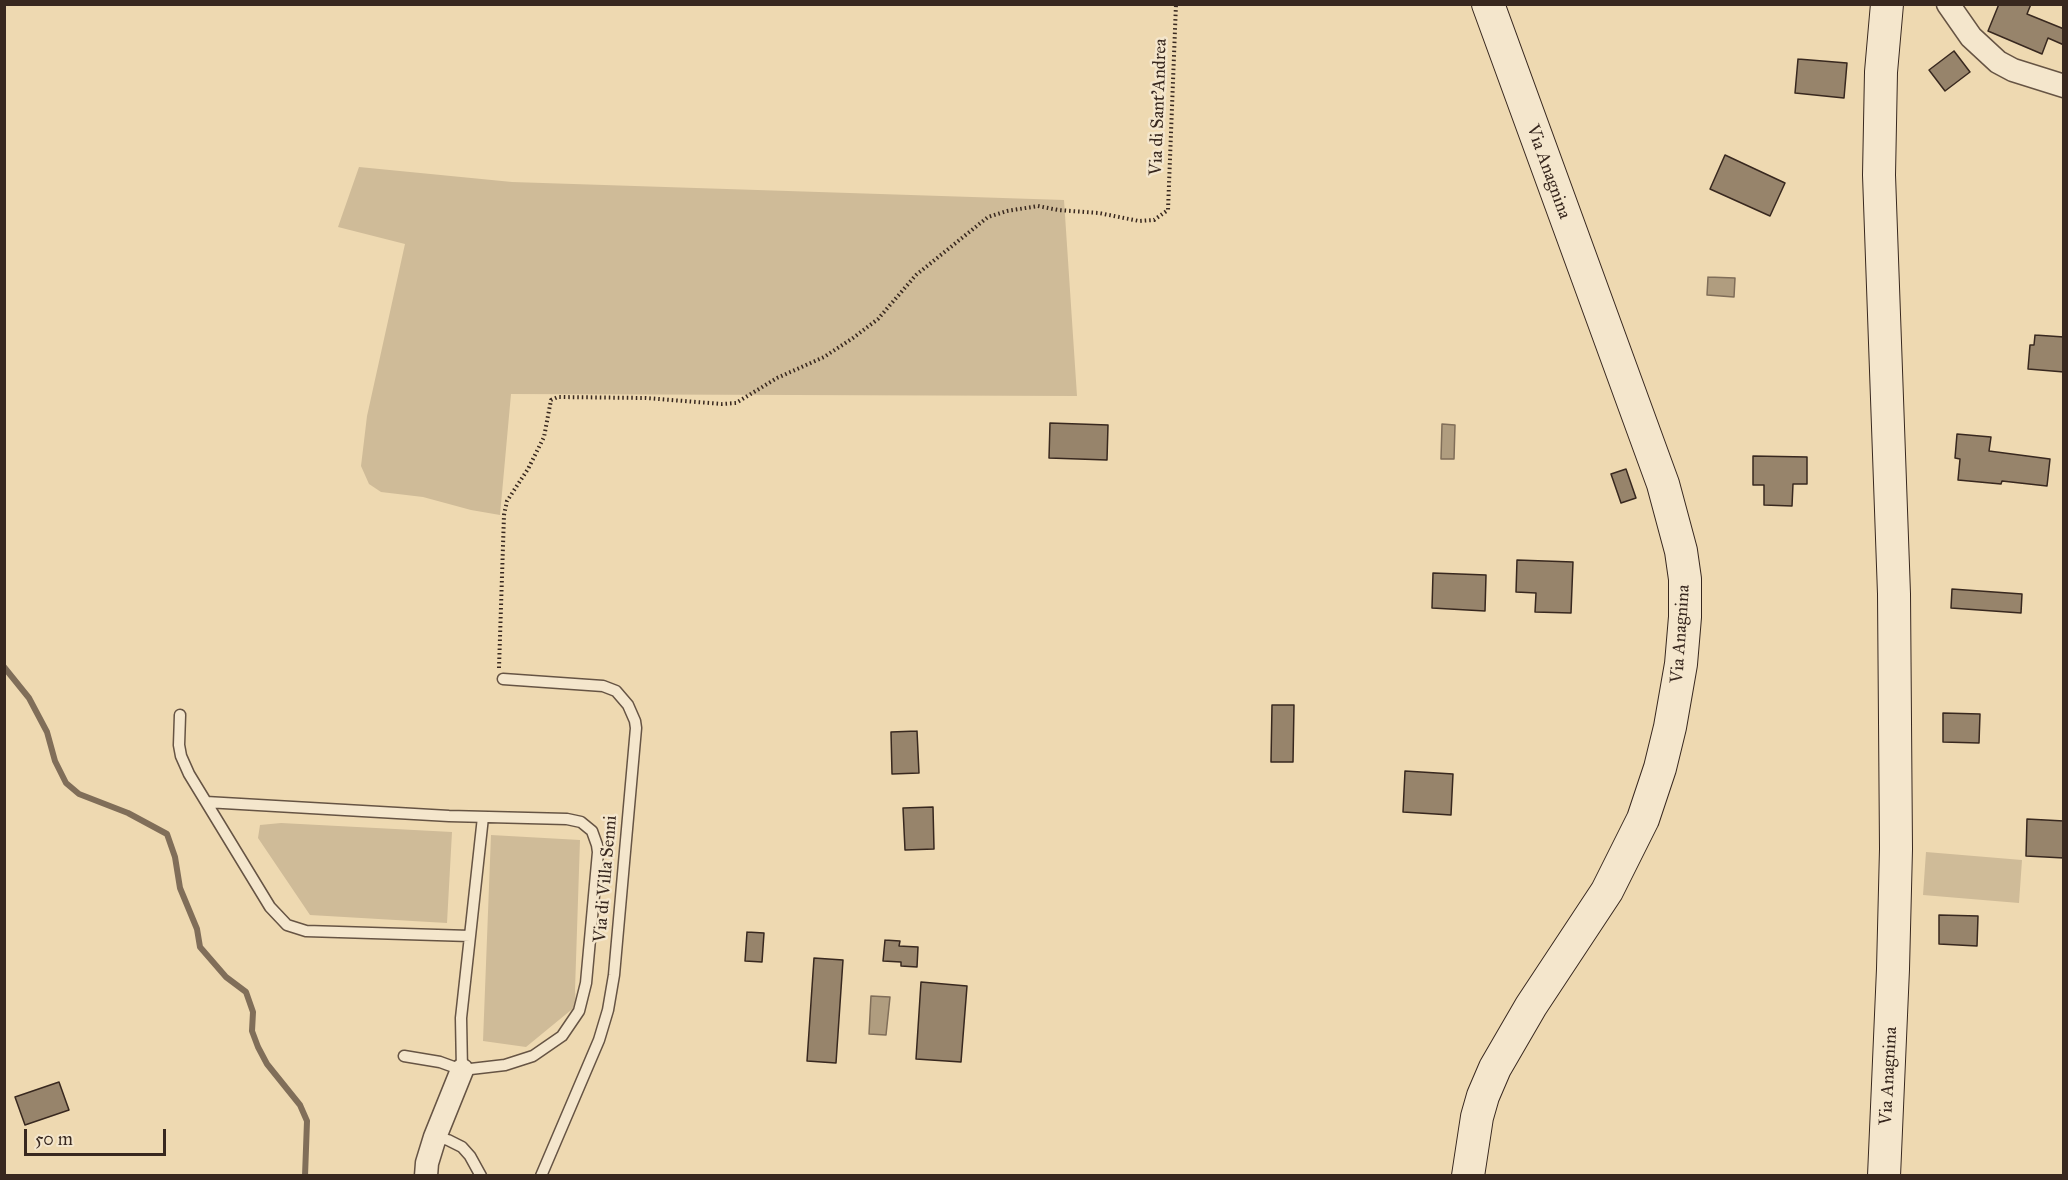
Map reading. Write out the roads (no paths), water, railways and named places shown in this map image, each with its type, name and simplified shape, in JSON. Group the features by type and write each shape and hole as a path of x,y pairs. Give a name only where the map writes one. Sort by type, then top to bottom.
{"main road":[{"name":"Via Anagnina","path":"1468,1176 1479,1110 1498,1062 1531,1006 1607,891 1643,819 1656,782 1670,727 1681,664 1685,617 1682,551 1663,484 1488,4"},
{"name":"Via Anagnina","path":"1884,1176 1896,860 1894,594 1878,175 1881,63 1887,4"}],"street":[{"path":"1948,4 1971,37 1998,62 2013,70 2064,86"},
{"path":"424,1171 462,1070"}],"lane":[{"name":"Via di Villa Senni","path":"503,679 603,686 616,692 628,705 636,728 614,975 608,1010 599,1040 541,1176"},
{"path":"180,715 179,745 189,774 270,907 287,925 306,931 470,936"},
{"path":"206,802 575,820 592,831 598,852 586,982 582,1002 574,1020 562,1036 533,1056 505,1065 462,1070 440,1062 404,1056"},
{"path":"462,1070 461,1018 483,817"},
{"path":"435,1137 462,1147 481,1176"}],"waterway":[{"path":"4,667 29,698 47,732 55,761 66,783 79,794 128,813 167,834 175,857 180,888 197,929 200,947 226,977 246,992 253,1012 252,1031 258,1047 267,1064 300,1105 307,1121 305,1176"}]}
